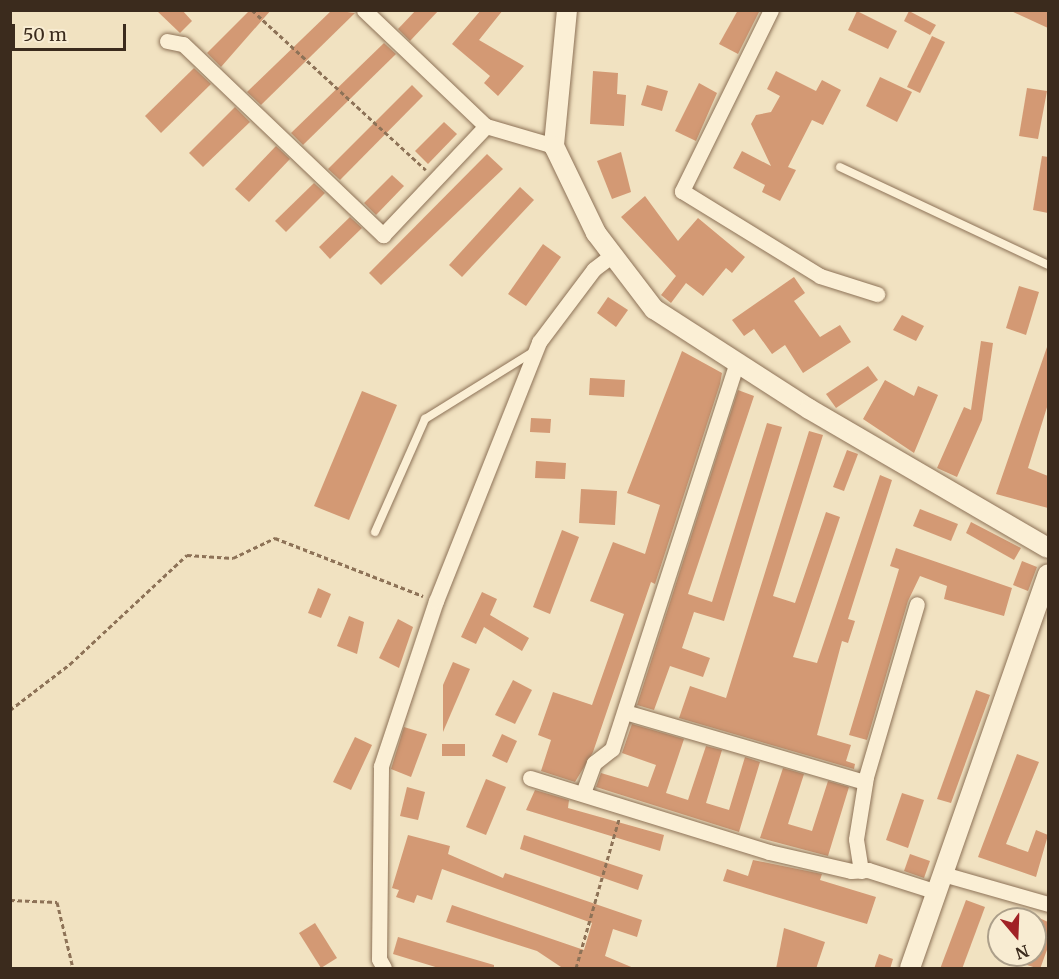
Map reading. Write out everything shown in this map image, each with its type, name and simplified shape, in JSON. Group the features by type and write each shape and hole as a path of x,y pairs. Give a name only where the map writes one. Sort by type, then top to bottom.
{"street":[{"path":"363,10 486,126 554,146"},
{"path":"567,10 554,146 579,204 611,256 675,328 1048,548"},
{"path":"771,10 682,191 820,276 877,294"},
{"path":"167,41 183,44 383,236 438,180 486,126"},
{"path":"384,969 379,959 381,766 436,601 534,351 565,304 611,256"},
{"path":"583,793 594,763 612,749 736,365"},
{"path":"910,969 1048,574"},
{"path":"861,871 856,839 865,782 917,604"},
{"path":"625,712 865,782"},
{"path":"530,778 769,852 861,871 940,883 1048,904"}],"lane":[{"path":"840,167 1048,265"},
{"path":"375,532 425,419 534,351"}],"path":[{"path":"252,10 438,180"},
{"path":"10,710 195,552 233,558 275,538 436,601"},
{"path":"576,969 623,806"},
{"path":"10,900 57,903 73,969"}],"building":[{"path":"156,10 182,10 192,21 180,33"},
{"path":"250,10 271,10 221,67 207,53"},
{"path":"332,10 355,13 261,105 247,92"},
{"path":"416,10 439,10 410,41 398,29"},
{"path":"481,10 503,10 479,40 524,66 498,96 484,83 490,76 452,44"},
{"path":"738,10 760,10 738,54 719,44"},
{"path":"1009,10 1048,10 1048,28"},
{"path":"857,11 897,31 888,49 848,30"},
{"path":"909,11 936,25 930,35 904,21"},
{"path":"932,36 945,42 920,93 907,87"},
{"path":"384,43 396,54 303,145 291,133"},
{"path":"194,68 211,84 161,133 145,116"},
{"path":"593,71 618,73 617,94 626,95 624,126 590,124"},
{"path":"776,71 816,91 822,80 841,90 823,125 812,120 788,167 796,170 780,201 762,192 765,185 733,168 742,151 771,166 751,124 756,115 771,112 780,96 767,89"},
{"path":"880,77 912,92 897,122 866,106"},
{"path":"699,83 717,93 696,141 675,131"},
{"path":"412,85 423,96 340,180 328,169"},
{"path":"647,85 668,91 662,111 641,105"},
{"path":"1027,88 1047,91 1038,139 1019,136"},
{"path":"235,107 250,122 203,167 189,153"},
{"path":"444,122 457,134 428,164 415,151"},
{"path":"276,146 290,159 249,202 235,189"},
{"path":"621,152 631,192 612,199 597,161"},
{"path":"487,154 503,169 381,285 369,273"},
{"path":"1042,156 1048,157 1048,213 1033,210"},
{"path":"392,175 404,186 376,215 364,203"},
{"path":"314,183 325,193 286,232 275,221"},
{"path":"520,187 534,200 462,277 449,265"},
{"path":"645,196 678,241 698,218 745,257 732,273 726,268 703,296 686,283 671,303 661,295 676,276 621,217"},
{"path":"350,217 362,228 330,259 319,247"},
{"path":"543,244 561,257 526,306 508,294"},
{"path":"794,277 805,293 794,301 820,337 840,325 851,342 803,373 785,345 772,354 754,329 744,336 732,320"},
{"path":"1019,286 1039,292 1026,335 1006,328"},
{"path":"608,297 628,310 616,327 597,313"},
{"path":"902,315 924,326 916,341 893,330"},
{"path":"981,341 993,343 982,420 957,477 937,468 964,407 971,410"},
{"path":"1047,347 1048,404 1028,468 1048,476 1048,508 996,494"},
{"path":"682,351 722,373 720,384 655,584 651,582 593,752 575,782 541,771 551,740 538,735 553,692 592,705 624,614 590,601 613,542 645,554 660,505 627,493"},
{"path":"868,366 878,380 836,408 826,394"},
{"path":"590,378 625,380 624,397 589,395"},
{"path":"885,380 914,396 918,386 938,395 914,453 863,419"},
{"path":"738,390 754,396 688,594 712,602 767,423 782,427 724,621 694,612 682,648 710,658 703,677 670,666 654,710 637,705"},
{"path":"362,391 397,405 349,520 314,506"},
{"path":"531,418 551,419 550,433 530,432"},
{"path":"809,431 823,435 773,596 795,603 826,512 840,517 793,657 817,663 880,475 892,480 848,619 855,621 848,643 842,641 817,735 851,745 846,761 855,764 854,769 679,718 690,686 726,698"},
{"path":"847,450 858,454 844,491 833,487"},
{"path":"536,461 566,463 565,479 535,478"},
{"path":"581,489 617,491 615,525 579,523"},
{"path":"920,509 958,524 951,541 913,526"},
{"path":"971,522 1021,548 1014,560 966,533"},
{"path":"562,530 579,537 550,614 533,607"},
{"path":"896,548 1012,588 1004,616 944,599 947,586 920,576 908,601 867,740 849,735 899,569 890,566"},
{"path":"1022,561 1037,567 1028,591 1013,585"},
{"path":"318,588 331,594 321,618 308,613"},
{"path":"482,592 497,599 490,615 529,638 522,651 484,627 476,644 461,637"},
{"path":"349,616 364,622 357,654 337,646"},
{"path":"398,619 413,627 399,668 379,658"},
{"path":"453,662 470,669 443,732 443,685"},
{"path":"513,680 532,690 515,724 495,715"},
{"path":"976,690 990,695 951,803 937,799"},
{"path":"632,724 684,739 666,793 688,800 706,746 722,750 706,803 729,810 745,757 760,762 739,832 596,787 601,773 648,787 656,765 622,753"},
{"path":"404,727 427,734 411,777 391,769"},
{"path":"502,734 517,741 507,763 492,756"},
{"path":"355,737 372,745 351,790 333,782"},
{"path":"442,744 465,744 465,756 442,756"},
{"path":"1017,754 1039,762 1006,844 1028,852 1036,830 1048,835 1036,877 978,857"},
{"path":"783,768 804,774 788,824 812,831 828,781 849,787 828,856 760,838"},
{"path":"486,779 506,787 486,835 466,827"},
{"path":"407,787 425,792 418,820 400,816"},
{"path":"535,790 569,800 568,808 664,835 660,851 526,810"},
{"path":"902,793 924,800 908,848 886,840"},
{"path":"408,835 450,846 448,854 503,878 505,873 642,920 637,937 613,929 605,956 636,969 564,969 537,951 446,922 452,905 584,950 592,923 442,869 432,900 417,895 414,903 396,897 399,890 392,888"},
{"path":"524,835 643,875 638,890 520,849"},
{"path":"910,854 930,861 924,878 904,871"},
{"path":"753,860 822,874 820,880 876,897 867,924 723,881 727,869 748,876"},
{"path":"966,900 985,907 962,969 940,969"},
{"path":"1047,922 1048,922 1047,950"},
{"path":"315,923 337,958 321,968 299,933"},
{"path":"784,928 825,942 816,969 776,969"},
{"path":"398,937 494,965 494,969 442,969 393,954"},
{"path":"879,954 893,959 890,969 874,969"}]}
